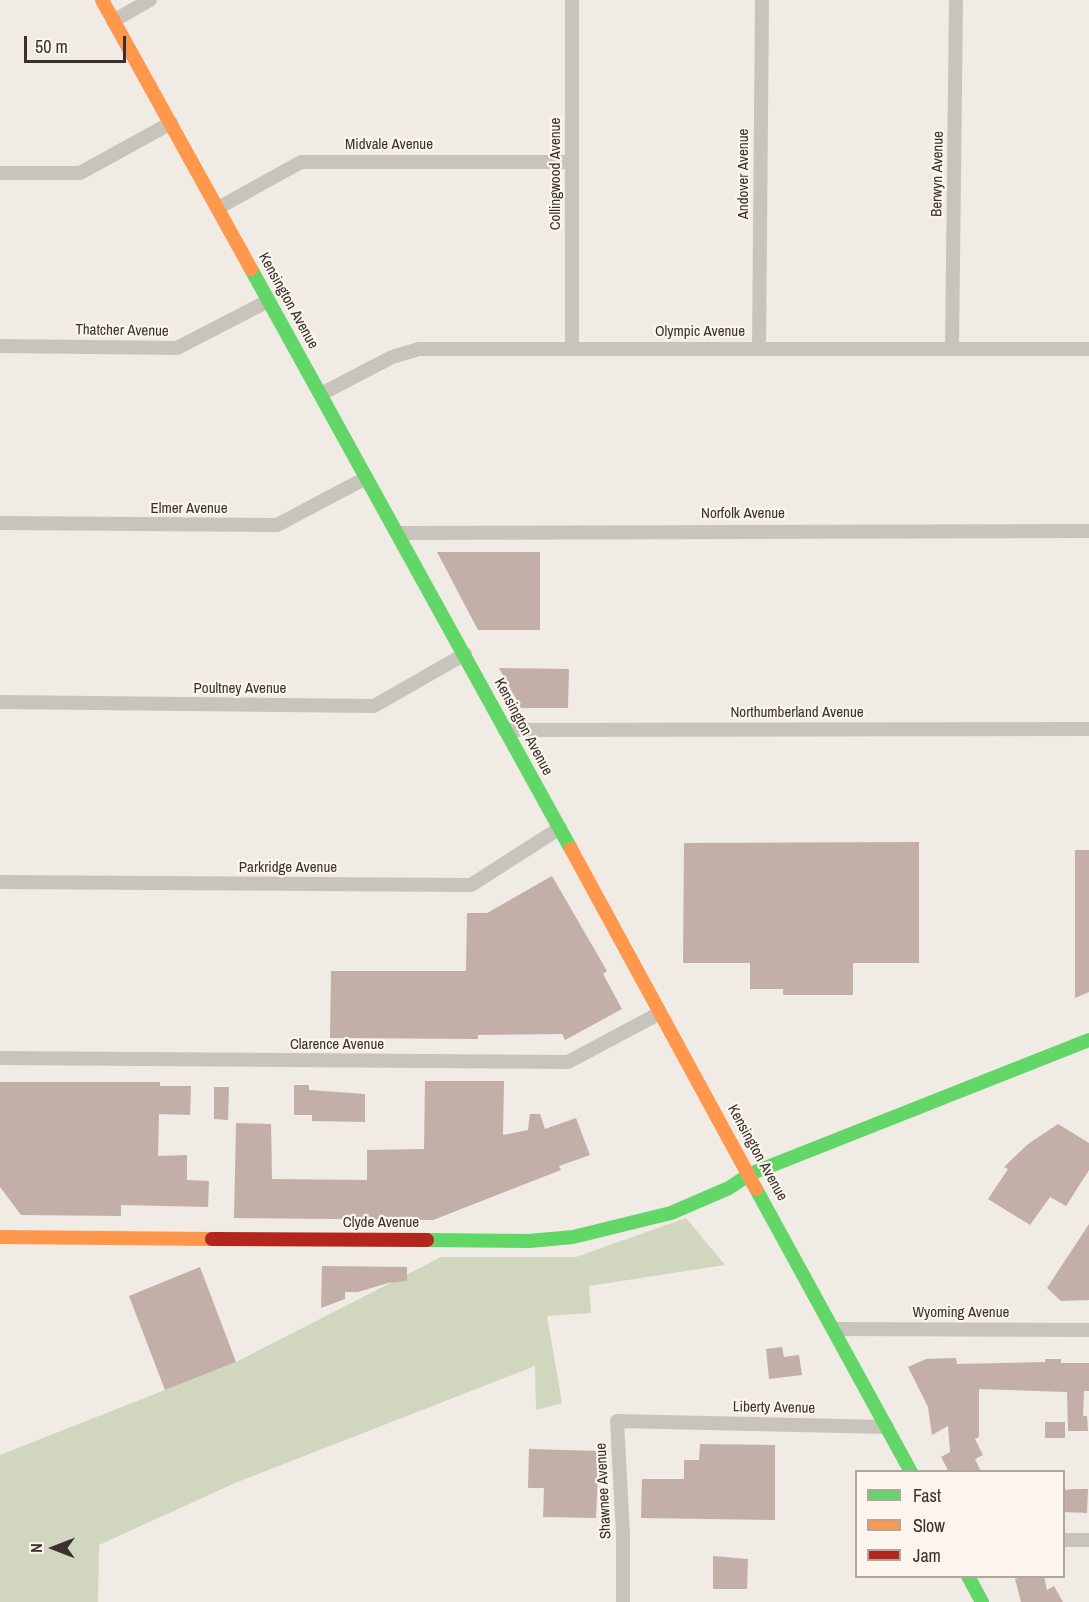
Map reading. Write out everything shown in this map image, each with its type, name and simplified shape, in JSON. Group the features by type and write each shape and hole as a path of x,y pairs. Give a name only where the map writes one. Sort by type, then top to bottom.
{"street":[{"name":"Kensington Avenue","path":"102,0 465,654 910,1470"},
{"path":"113,21 150,0"},
{"name":"Collingwood Avenue","path":"572,348 573,0"},
{"name":"Andover Avenue","path":"759,349 762,0"},
{"name":"Berwyn Avenue","path":"952,349 956,0"},
{"path":"0,173 80,173 171,123"},
{"name":"Midvale Avenue","path":"218,208 302,162 572,162"},
{"name":"Thatcher Avenue","path":"0,346 177,348 268,301"},
{"name":"Olympic Avenue","path":"321,394 411,349 1089,349"},
{"name":"Elmer Avenue","path":"0,524 277,525 366,478"},
{"name":"Norfolk Avenue","path":"397,532 1089,531"},
{"name":"Poultney Avenue","path":"0,702 374,706 465,654"},
{"name":"Northumberland Avenue","path":"505,730 1089,729"},
{"name":"Parkridge Avenue","path":"0,882 471,885 560,828"},
{"name":"Clarence Avenue","path":"0,1058 568,1062 660,1013"},
{"name":"Clyde Avenue","path":"0,1237 531,1241 573,1237 671,1213 729,1188 750,1174 1089,1040"},
{"name":"Wyoming Avenue","path":"833,1329 1089,1330"},
{"name":"Shawnee Avenue","path":"623,1602 623,1534 617,1421 660,1423"},
{"name":"Liberty Avenue","path":"660,1423 887,1426"},
{"path":"1065,1540 1089,1540"},
{"path":"969,1578 982,1602"}],"green space":[{"path":"686,1218 725,1265 589,1286 591,1313 547,1316 562,1403 536,1410 535,1366 235,1483 99,1545 98,1602 0,1602 0,1455 236,1362 441,1257 576,1257"}],"building":[{"path":"437,552 540,552 540,630 478,630"},
{"path":"499,668 569,669 568,708 521,708"},
{"path":"919,842 919,963 853,963 853,995 783,995 783,989 750,989 750,963 683,963 684,843"},
{"path":"1075,850 1089,850 1089,992 1075,998"},
{"path":"552,876 607,971 603,974 622,1009 565,1040 562,1034 478,1035 478,1039 330,1038 331,971 466,971 467,913 487,913"},
{"path":"425,1081 504,1081 503,1135 528,1130 530,1114 540,1114 545,1129 576,1118 590,1155 559,1166 561,1170 433,1220 234,1218 236,1123 271,1124 272,1179 367,1180 367,1150 424,1149"},
{"path":"0,1082 160,1082 160,1086 191,1086 190,1115 159,1114 158,1156 187,1155 187,1180 209,1181 208,1207 121,1205 121,1216 21,1215 0,1187"},
{"path":"294,1085 309,1085 309,1090 365,1094 365,1122 312,1121 312,1115 294,1115"},
{"path":"214,1087 229,1087 228,1120 214,1119"},
{"path":"1058,1124 1089,1143 1089,1170 1066,1206 1050,1197 1030,1225 988,1199 1008,1169 1004,1167 1028,1144"},
{"path":"1089,1224 1089,1300 1061,1301 1047,1288"},
{"path":"322,1266 407,1267 407,1281 388,1283 358,1292 345,1292 345,1299 321,1308"},
{"path":"200,1267 236,1362 165,1390 129,1296"},
{"path":"782,1347 784,1357 799,1355 802,1375 769,1379 766,1349"},
{"path":"956,1358 957,1364 1045,1362 1045,1359 1061,1359 1061,1363 1089,1363 1089,1391 1084,1391 1083,1416 1087,1416 1088,1431 1068,1431 1067,1392 979,1389 979,1437 975,1439 983,1455 975,1459 980,1470 948,1470 941,1457 950,1452 948,1426 932,1435 928,1407 908,1367 926,1359"},
{"path":"1045,1422 1065,1422 1065,1438 1045,1438"},
{"path":"700,1444 775,1445 775,1520 641,1518 642,1479 684,1479 684,1460 699,1460"},
{"path":"529,1449 599,1451 596,1518 543,1517 544,1488 528,1488"},
{"path":"1088,1489 1087,1513 1065,1512 1065,1490"},
{"path":"713,1556 748,1559 747,1589 713,1589"},
{"path":"1044,1578 1047,1590 1054,1586 1063,1602 1021,1602 1015,1579"}],"traffic: fast":[{"path":"251,269 571,849"},
{"path":"427,1240 529,1241 573,1237 671,1213 729,1188 750,1174 1089,1040"},
{"path":"756,1189 910,1470"},
{"path":"969,1578 982,1602"}],"traffic: slow":[{"path":"102,0 251,269"},
{"path":"571,849 756,1189"},
{"path":"0,1237 212,1239"}],"traffic: jam":[{"path":"212,1239 427,1240"}]}
